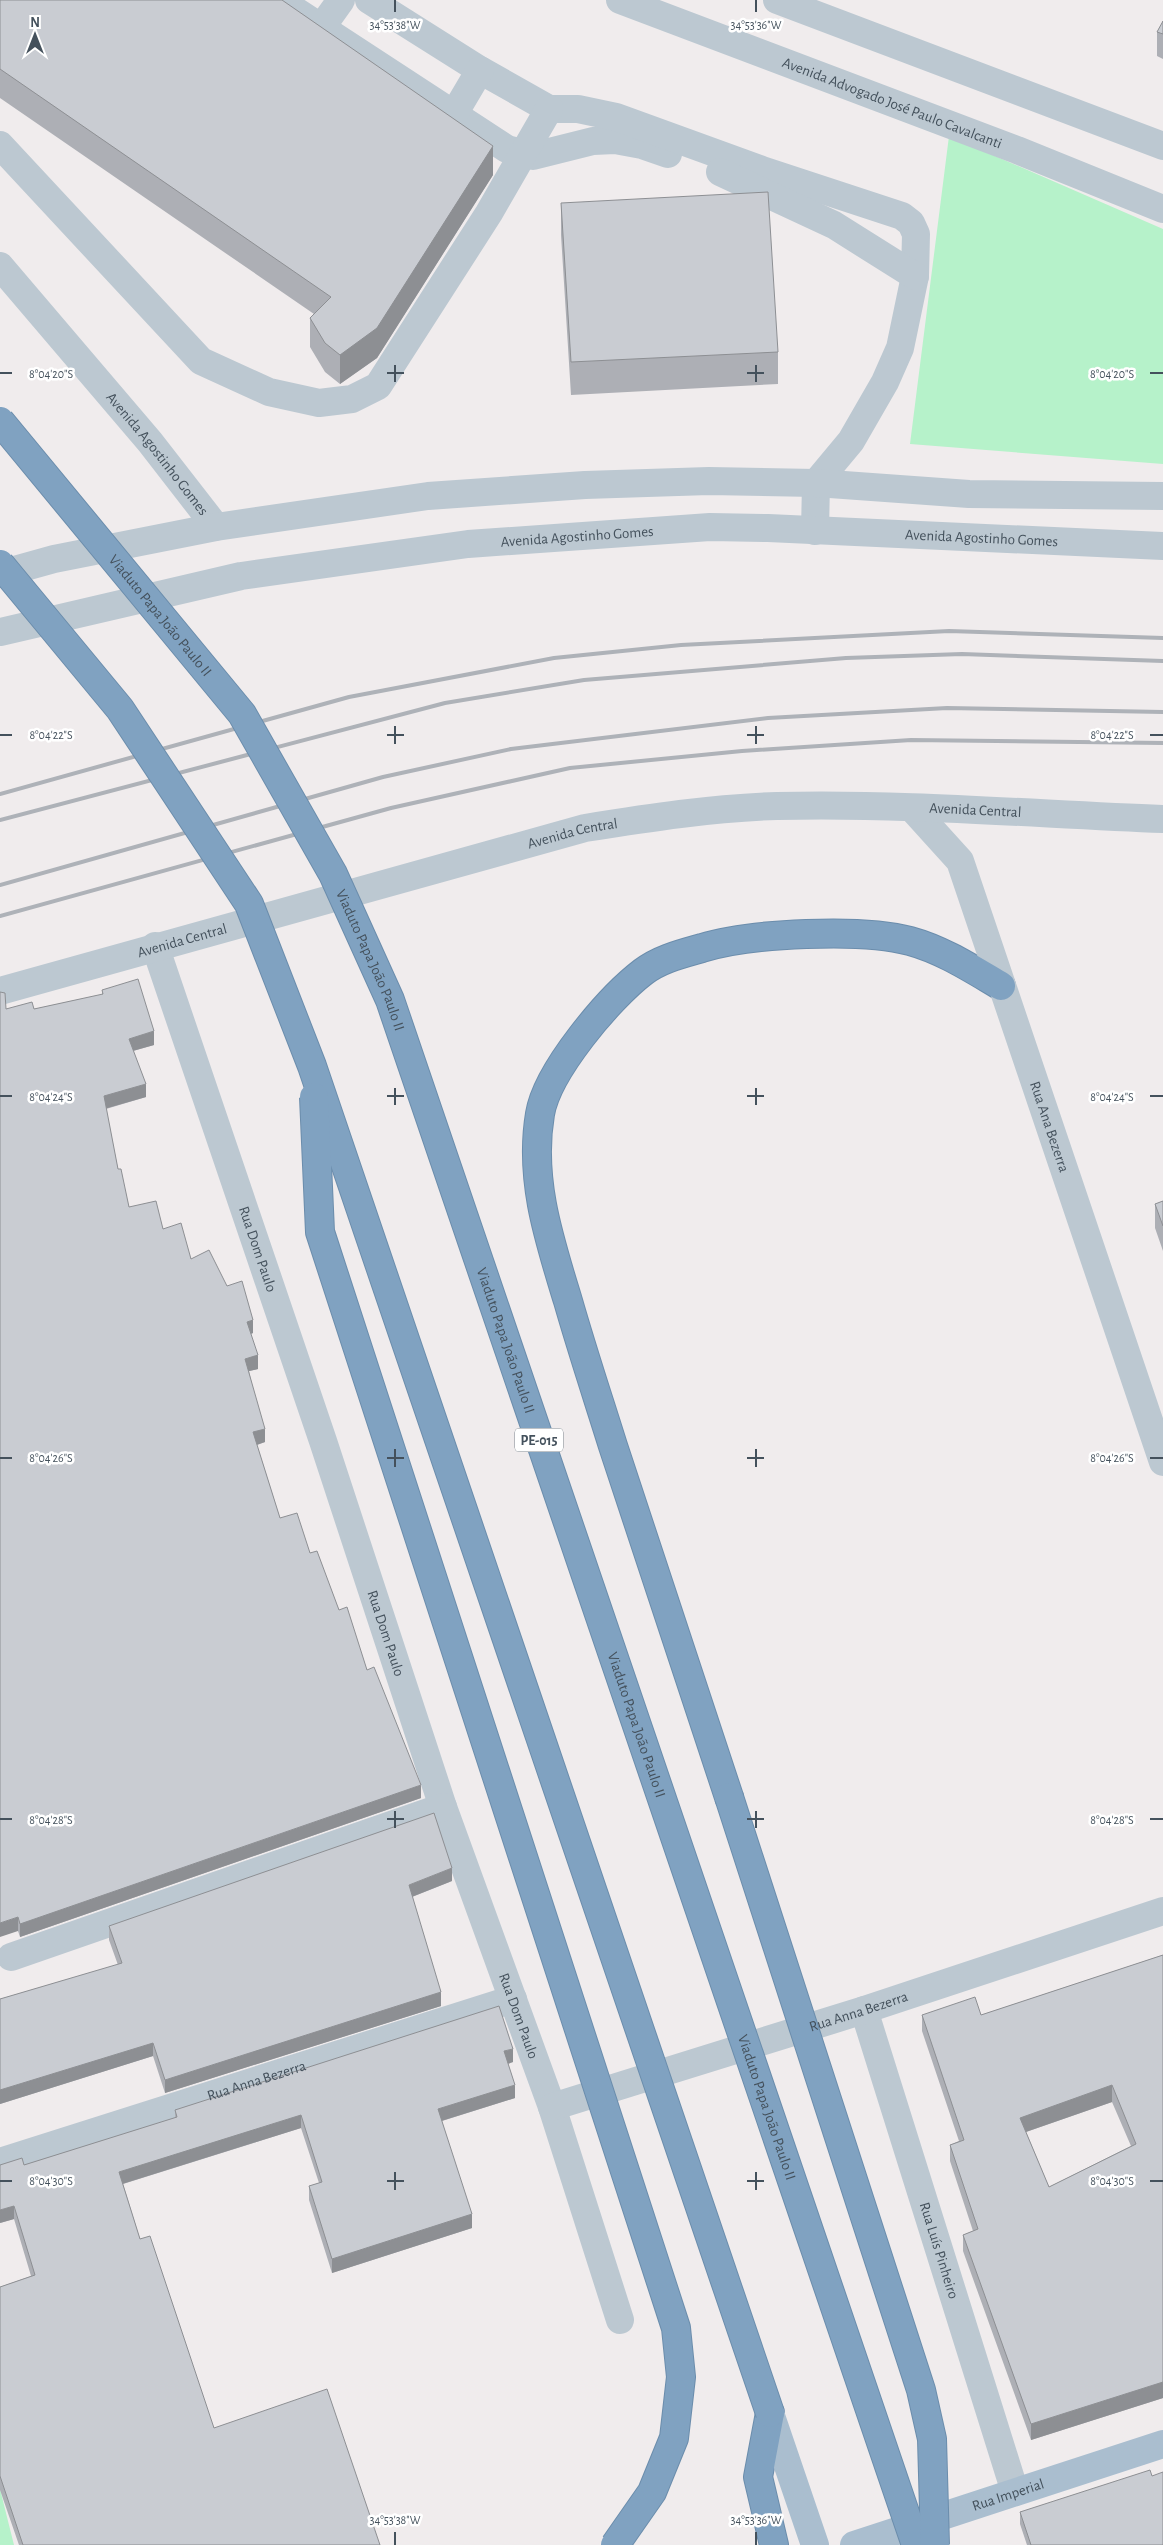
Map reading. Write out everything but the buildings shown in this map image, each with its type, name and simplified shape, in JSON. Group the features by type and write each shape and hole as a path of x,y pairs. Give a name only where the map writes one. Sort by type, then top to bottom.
{"highway":[{"name":"Viaduto Papa João Paulo II","path":"0,421 242,714 333,874 390,1000 916,2545"},
{"path":"0,564 120,709 250,904 312,1066 770,2413 758,2477 774,2545"},
{"path":"935,2545 932,2439 921,2390 589,1371 542,1217 536,1163 540,1111 561,1064 612,1002 644,971 671,957 716,943 779,936 872,936 908,941 940,952 1001,986"},
{"path":"312,1066 320,1232 676,2328 681,2377 674,2438 652,2492 614,2545"}],"main road":[{"path":"770,2413 815,2545"},
{"name":"Rua Imperial","path":"854,2545 1163,2444"}],"street":[{"path":"279,0 507,149 534,156 600,141 614,140 642,145 727,175 834,225 915,276"},
{"path":"321,28 341,0"},
{"path":"369,0 480,70 549,108 578,109 616,117 762,170 902,216 911,223 916,234 915,276 900,348 885,382 851,441 816,483 815,531"},
{"name":"Avenida Advogado José Paulo Cavalcanti","path":"620,0 1016,150 1163,209"},
{"path":"777,0 1163,146"},
{"path":"454,114 480,70"},
{"path":"0,145 201,361 269,392 320,403 352,399 378,386 489,213 549,108"},
{"name":"Avenida Agostinho Gomes","path":"0,266 150,442 216,527"},
{"name":"Avenida Agostinho Gomes","path":"0,574 54,559 216,527 428,496 623,484 709,481 816,483 969,494 1163,496"},
{"name":"Avenida Agostinho Gomes","path":"0,632 241,576 468,544 710,527 1163,546"},
{"name":"Avenida Central","path":"0,991 155,946 585,828 672,814 776,806 912,808 1163,819"},
{"name":"Rua Ana Bezerra","path":"912,808 960,861 1163,1462"},
{"name":"Rua Dom Paulo","path":"155,946 323,1441 443,1807 552,2107 620,2320"},
{"path":"11,1957 443,1807"},
{"name":"Rua Anna Bezerra","path":"552,2107 864,2010 1163,1911"},
{"name":"Rua Anna Bezerra","path":"0,2162 513,1999"},
{"name":"Rua Luís Pinheiro","path":"864,2010 1015,2492"}],"green space":[{"path":"949,136 1163,229 1163,464 910,444"},
{"path":"0,2489 14,2545 0,2545"}],"railway":[{"path":"0,794 349,697 554,658 681,645 949,631 1163,638"},
{"path":"0,820 445,703 584,680 846,658 962,654 1163,661"},
{"path":"0,885 383,777 511,749 768,718 947,708 1163,712"},
{"path":"0,916 391,808 570,768 742,751 911,740 1163,743"}]}
